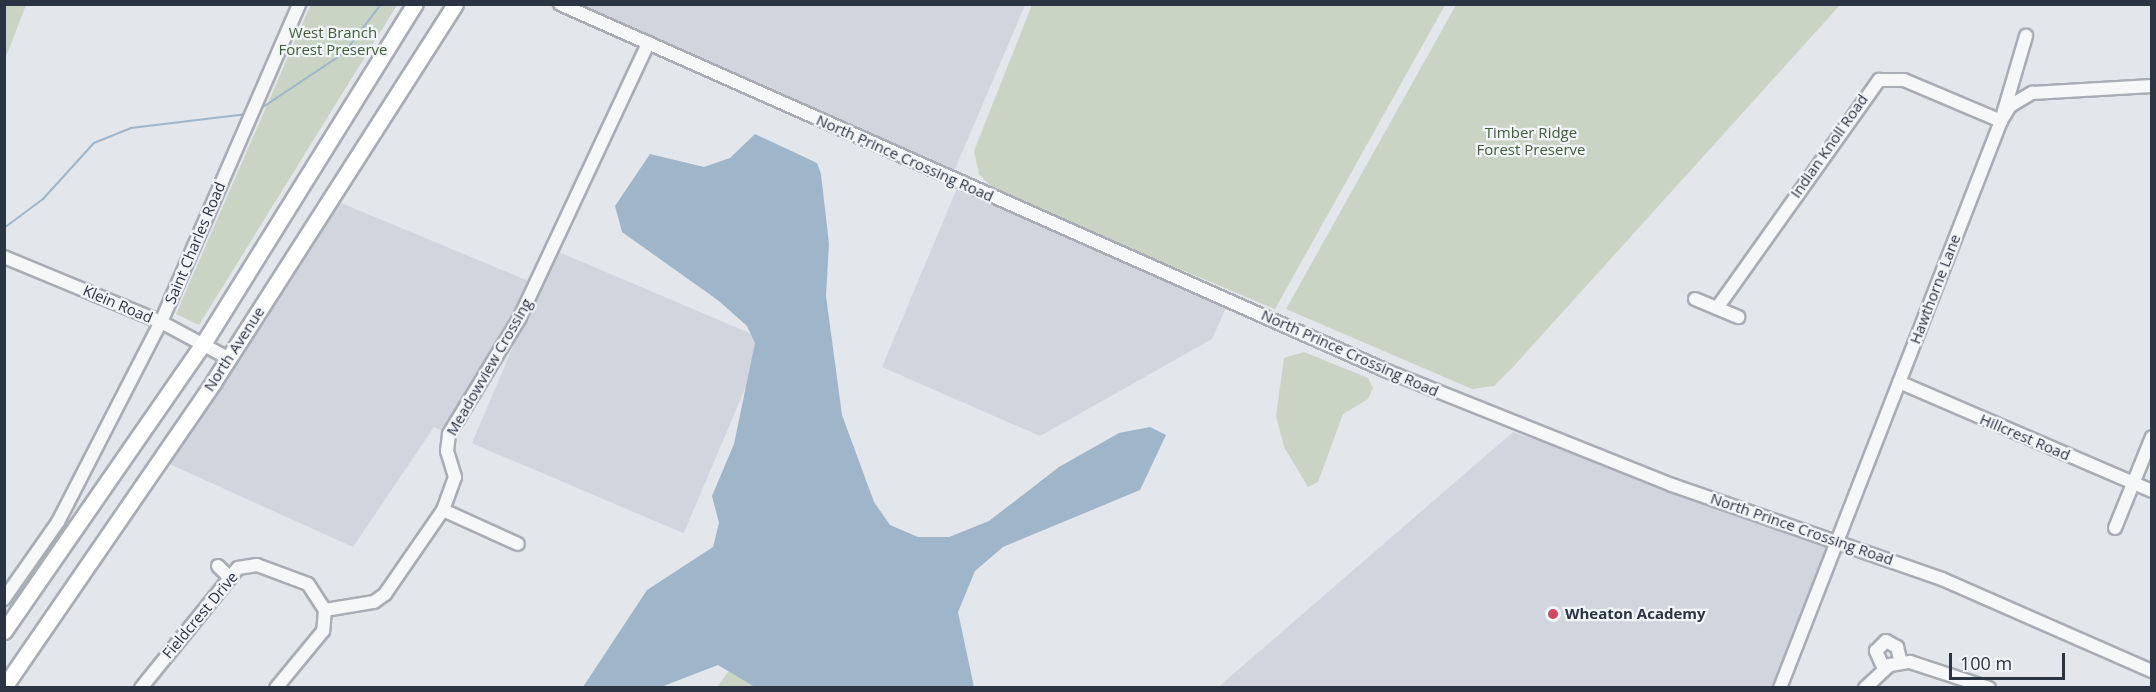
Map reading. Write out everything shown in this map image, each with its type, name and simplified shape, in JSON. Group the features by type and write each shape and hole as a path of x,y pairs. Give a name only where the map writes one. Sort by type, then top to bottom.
{"main road":[{"name":"North Avenue","path":"4,631 203,344 415,4"},
{"name":"North Avenue","path":"4,687 228,358 454,4"}],"street":[{"name":"Saint Charles Road","path":"4,599 58,522 161,322 299,4"},
{"name":"North Prince Crossing Road","path":"560,4 1397,375 1672,485 1839,540 2151,671"},
{"name":"Hawthorne Lane","path":"1780,687 2001,121 2026,36"},
{"name":"Meadowview Crossing","path":"325,610 374,602 385,594 443,510 455,477 447,451 449,434 519,318 648,43"},
{"name":"Indian Knoll Road","path":"1717,308 1879,80 1904,80 2001,121"},
{"path":"2001,121 2010,106 2032,93 2151,86"},
{"name":"Klein Road","path":"4,258 161,322 228,358"},
{"path":"1695,299 1738,317"},
{"name":"Hillcrest Road","path":"1899,382 2151,491"},
{"path":"2115,528 2151,437"},
{"path":"443,510 518,544"},
{"path":"218,566 230,578"},
{"name":"Fieldcrest Drive","path":"141,687 238,568 272,568 314,589 325,610"},
{"path":"276,687 322,631 325,610"},
{"path":"1865,687 1892,666 1934,665 1989,687"}],"shaded area":[{"path":"566,5 1025,5 952,176"},
{"path":"958,186 1228,303 1212,339 1040,436 882,367"},
{"path":"334,200 531,282 512,324 443,431 434,427 353,547 165,462"},
{"path":"554,250 766,340 684,533 472,443"},
{"name":"Wheaton Academy","path":"1513,432 1833,541 1774,687 1217,688"}],"green space":[{"name":"West Branch Forest Preserve","path":"311,4 397,5 199,325 176,314"},
{"path":"4,5 26,5 5,59"},
{"path":"1032,5 1445,5 1275,309 996,192 979,174 974,151"},
{"name":"Timber Ridge Forest Preserve","path":"1456,5 1840,5 1513,367 1494,386 1472,389 1286,309"},
{"path":"1304,352 1368,378 1373,388 1368,399 1343,414 1318,482 1308,487 1284,447 1276,416 1284,358"},
{"path":"730,669 747,678 755,687 717,688"}],"water":[{"path":"755,134 817,163 821,174 829,244 826,296 842,415 874,502 890,525 918,537 949,537 989,521 1059,467 1119,433 1150,427 1166,435 1140,490 1003,547 975,571 958,612 974,687 755,687 718,665 661,687 583,687 647,590 713,547 719,523 712,496 734,444 755,343 747,326 719,301 622,232 615,206 650,154 704,167 730,158"}],"waterway":[{"path":"260,109 344,53 381,4"},
{"path":"4,228 43,199 94,143 131,128 247,114"}],"place":[{"name":"Wheaton Academy","path":"1553,614"}]}
